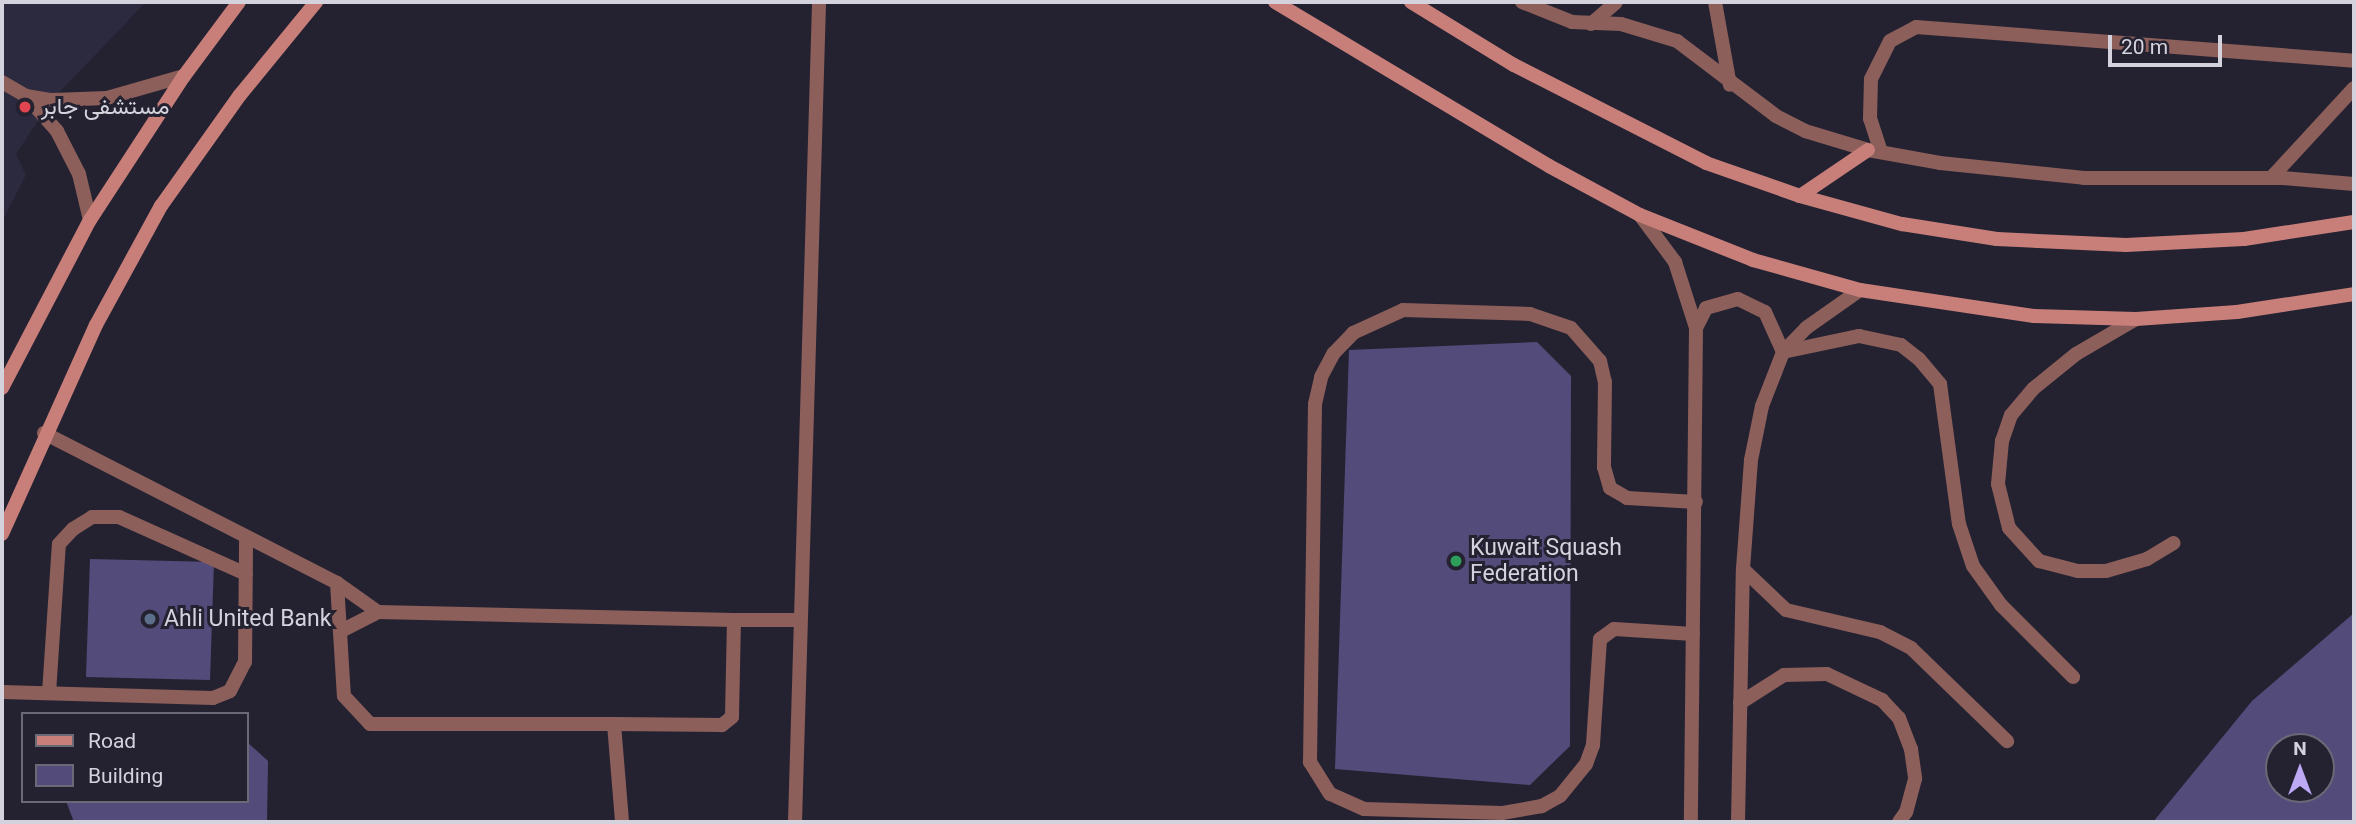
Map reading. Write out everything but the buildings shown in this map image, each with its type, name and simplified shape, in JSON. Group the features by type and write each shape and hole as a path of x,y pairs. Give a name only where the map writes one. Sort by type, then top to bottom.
{"street":[{"path":"2,388 90,220 184,76 239,2"},
{"path":"2,534 44,433 161,206 240,95 316,2"},
{"path":"795,822 798,620 819,2"},
{"path":"1275,2 1549,166 1640,215 1753,260 1860,289 2021,314 2136,319 2237,312 2354,294"},
{"path":"1411,2 1514,65 1706,163 1800,196 1902,223 1997,239 2126,245 2244,239 2354,222"},
{"path":"1522,2 1553,17 1591,24 1621,24 1677,41 1730,85 1805,131 1874,151 2084,178 2272,178 2354,184"},
{"path":"1591,24 1616,2"},
{"path":"1715,2 1730,85"},
{"path":"1874,151 1869,102 1879,58 1904,31 1940,27 2354,61"},
{"path":"2,82 26,96 52,100 107,98 184,76"},
{"path":"2272,178 2354,88"},
{"path":"26,96 69,152 90,220"},
{"path":"1800,196 1874,151"},
{"path":"1640,215 1675,262 1696,328 1691,822"},
{"path":"1738,822 1743,569 1751,460 1769,379 1783,352 1806,328 1860,289"},
{"path":"1696,328 1706,308 1738,299 1765,312 1783,352"},
{"path":"1693,634 1622,629 1606,632 1598,648 1593,745 1586,764 1560,796 1542,806 1502,813 1364,809 1330,794 1310,762 1315,404 1321,377 1334,353 1353,333 1403,310 1530,314 1572,328 1600,361 1605,382 1604,467 1610,488 1627,498 1696,502"},
{"path":"2136,319 2076,354 2026,397 2011,415 2002,441 1998,484 2009,528 2039,561 2078,571 2106,571 2147,559 2174,543"},
{"path":"1783,352 1858,337 1901,345 1919,359 1940,384 1959,524 1973,566 2001,605 2073,677"},
{"path":"44,433 337,583 378,612"},
{"path":"49,693 60,544 73,529 92,517 119,517 246,575"},
{"path":"2,692 213,698 230,691 245,662 246,537"},
{"path":"1743,569 1786,610 1880,632 1911,648 2007,741"},
{"path":"337,583 343,630 344,696 370,724 722,725 732,717 736,699 734,620"},
{"path":"343,630 378,612 798,620"},
{"path":"1740,703 1784,675 1816,674 1852,682 1882,700 1899,718 1912,759 1915,779 1906,812 1899,822"},
{"path":"614,724 622,822"}],"shaded area":[{"name":"مستشفى جابر","path":"2,2 146,2 52,100 16,154 26,175 2,222"}],"place":[{"name":"مستشفى جابر","path":"25,107"},
{"name":"Kuwait Squash Federation","path":"1456,561"},
{"name":"Ahli United Bank","path":"150,619"}]}
